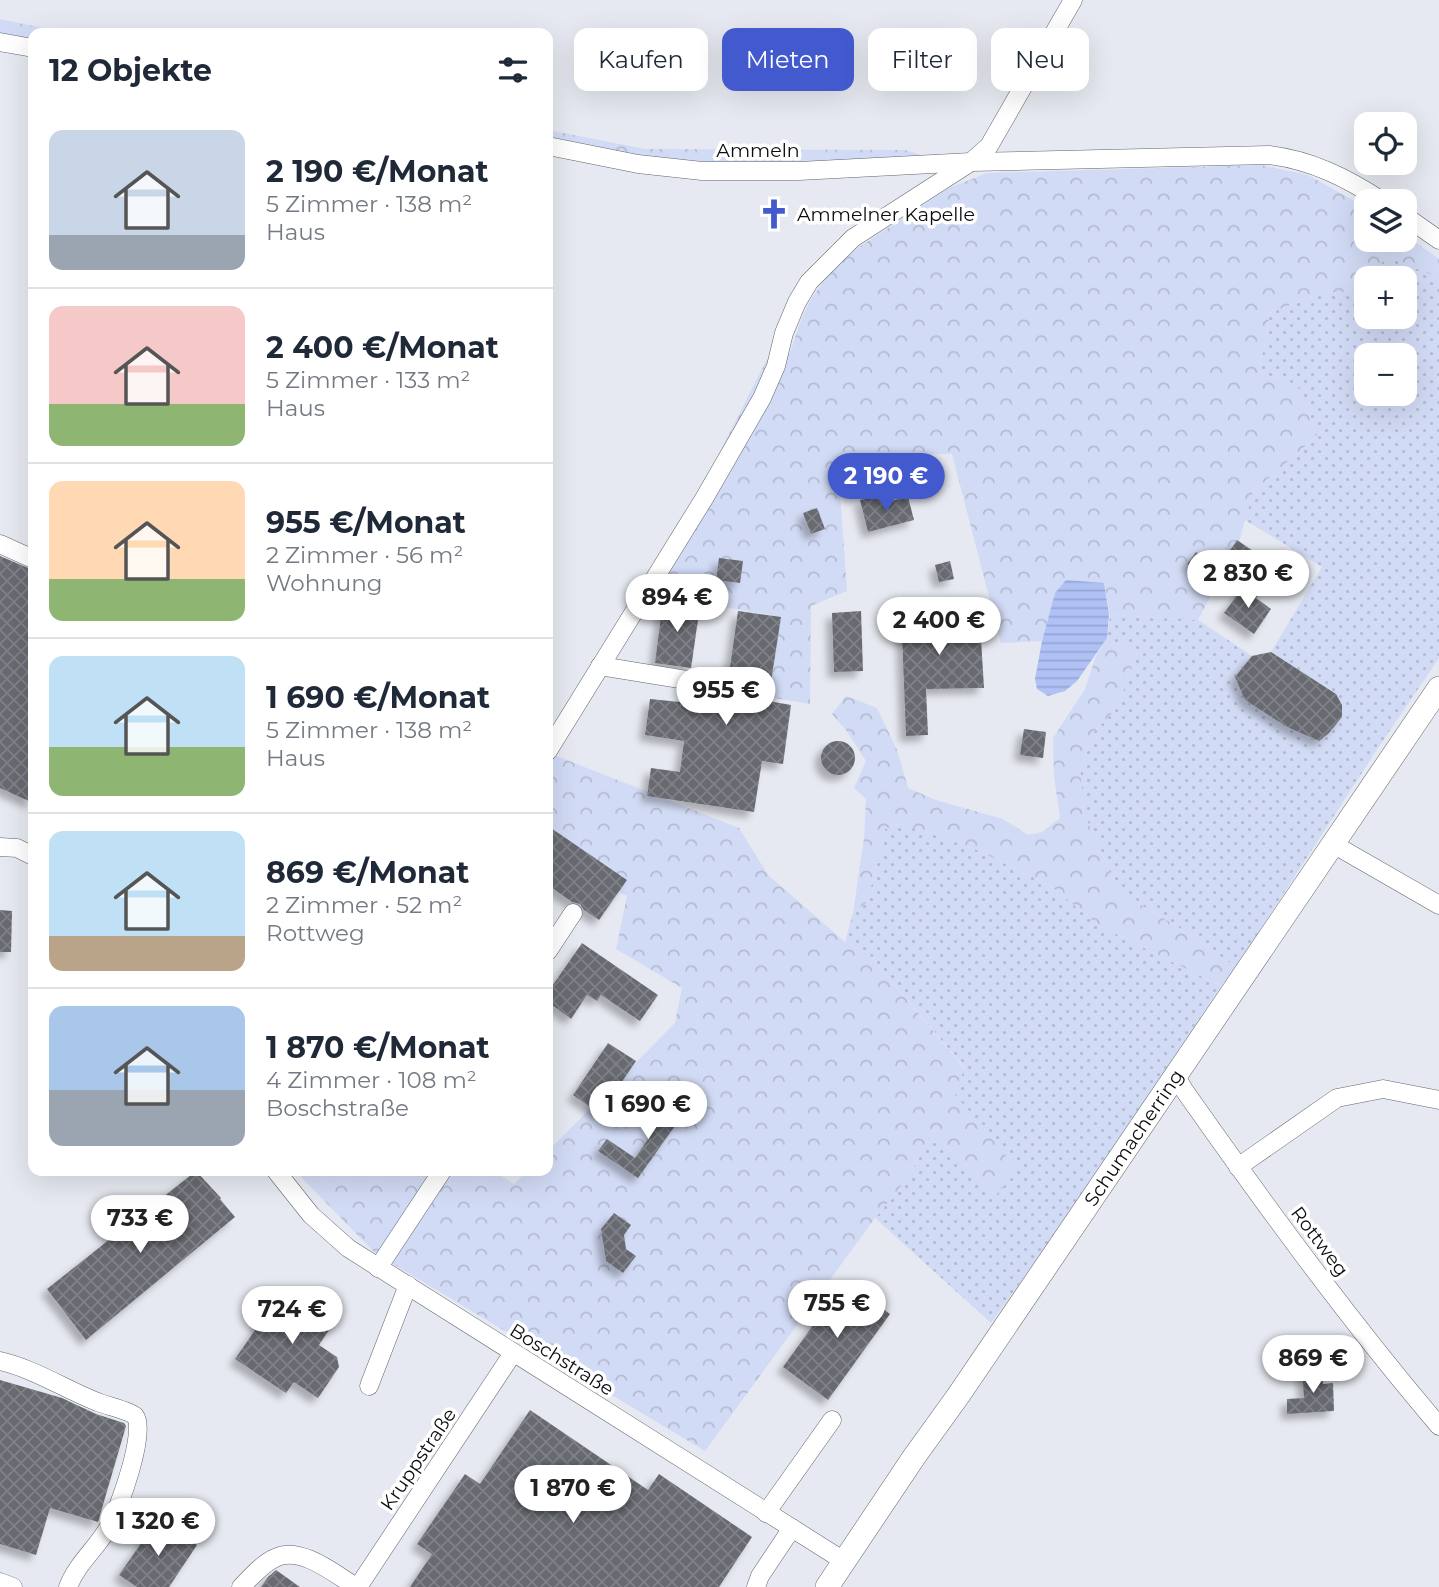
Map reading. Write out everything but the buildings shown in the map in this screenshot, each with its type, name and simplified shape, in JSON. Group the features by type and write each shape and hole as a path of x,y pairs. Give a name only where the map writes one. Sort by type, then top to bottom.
{"main road":[{"name":"Schumacherring","path":"827,1587 1439,688"}],"street":[{"path":"553,743 698,508 762,398 776,366 784,333 809,282 853,238 971,162 989,146 1073,0"},
{"path":"0,42 28,47"},
{"name":"Ammeln","path":"553,147 638,164 702,171 799,171 971,162 1269,155 1322,168 1364,189"},
{"path":"1417,224 1439,240"},
{"path":"0,544 28,557"},
{"path":"600,666 711,684"},
{"path":"1333,844 1439,905"},
{"path":"0,847 17,848 28,854"},
{"path":"553,944 573,914"},
{"name":"Rottweg","path":"1175,1075 1238,1167 1388,1365 1439,1426"},
{"path":"1238,1167 1337,1098 1383,1089 1439,1100"},
{"name":"Boschstraße","path":"280,1176 311,1215 348,1248 844,1561"},
{"path":"379,1268 439,1176"},
{"path":"369,1386 408,1285"},
{"name":"Kruppstraße","path":"357,1587 513,1353"},
{"path":"0,1361 65,1386 94,1401 128,1412 138,1423 139,1434 134,1459 110,1525 73,1574 68,1587"},
{"path":"766,1513 832,1420"},
{"path":"756,1587 760,1576 792,1528"},
{"path":"241,1587 276,1557 290,1555 304,1557 357,1587"},
{"path":"0,1582 13,1587"}],"green space":[{"path":"0,19 43,28 28,28 28,45 0,40"},
{"path":"553,131 645,149 905,150 938,160 802,165 639,160 553,144"},
{"path":"1261,165 1308,175 1354,201 1354,252 1417,252 1417,243 1439,259 1439,278 1417,269 1417,266 1387,256 1379,266 1354,266 1354,291 1320,293 1270,313 1259,372 1298,386 1317,436 1253,492 1238,545 1198,620 1110,615 1104,583 1055,593 1042,641 1001,643 952,454 869,453 840,492 847,591 811,606 810,704 763,696 771,615 636,593 705,481 767,359 790,353 809,302 831,271 859,247 949,188 987,173"},
{"path":"1387,256 1411,266 1379,266"},
{"path":"1417,269 1439,278 1439,658 1236,967 1116,887 1084,814 1080,769 1094,732 1117,708 1137,653 1107,638 1110,615 1198,620 1252,656 1287,727 1318,741 1329,733 1336,694 1271,652 1322,567 1245,520 1253,492 1317,436 1298,386 1259,372 1270,313 1320,293 1354,291 1354,329 1417,329"},
{"path":"1107,638 1137,653 1117,708 1094,732 1080,769 1084,814 1116,887 1236,967 1221,986 1098,925 1051,886 975,849 900,823 885,829 866,903 853,913 864,838 866,799 854,788 866,761 832,714 846,696 877,708 897,750 908,788 936,800 1003,819 1028,835 1042,832 1060,818 1054,776 1053,738 1085,689 1096,656"},
{"path":"554,755 739,828 768,875 845,942 868,953 965,1069 953,1092 1018,1170 996,1195 932,1131 908,1178 875,1218 705,1451 375,1253 301,1176 501,1176 514,1184 522,1176 553,1176 553,1146 675,1023 682,988 616,949 627,896 553,857"},
{"path":"900,823 975,849 1051,886 1098,925 1221,986 1070,1213 991,1323 875,1218 908,1178 932,1131 996,1195 953,1092 965,1068 868,953 845,942 853,913 866,903 885,829"}],"water":[{"path":"1066,580 1104,583 1109,614 1107,638 1077,681 1065,691 1048,696 1037,689 1035,679 1055,593"}],"place":[{"name":"Ammelner Kapelle","path":"774,214"}]}
